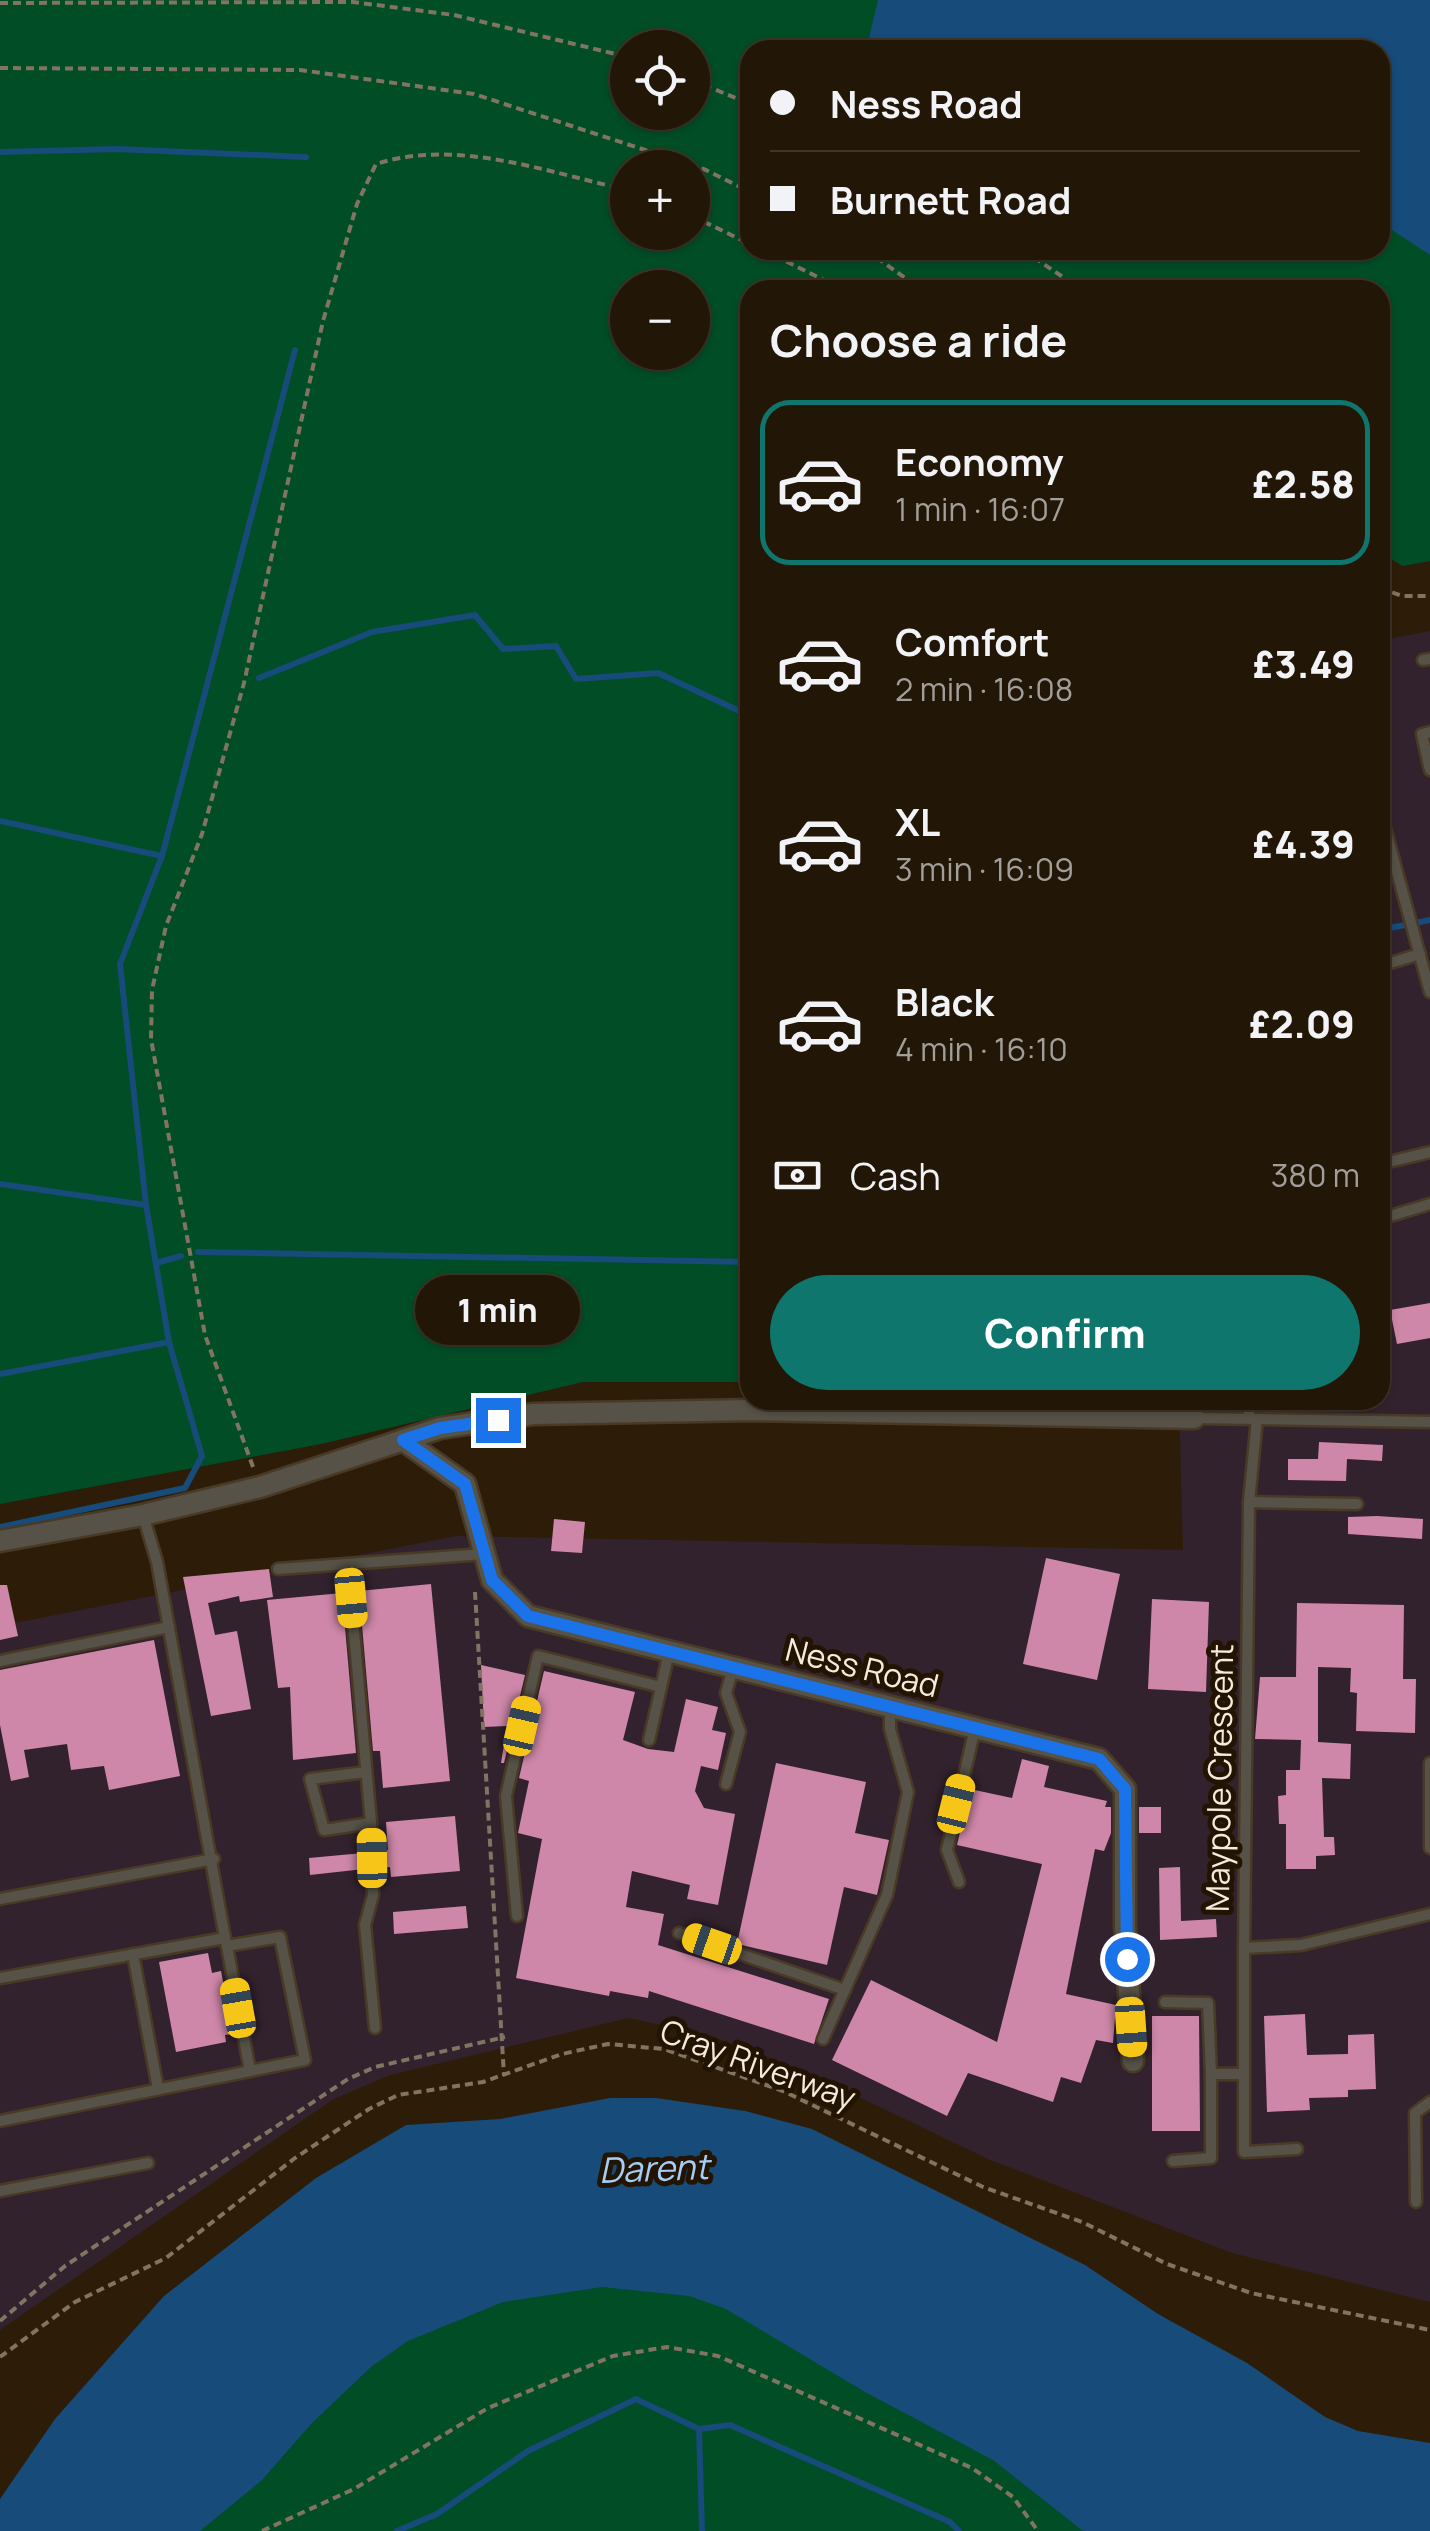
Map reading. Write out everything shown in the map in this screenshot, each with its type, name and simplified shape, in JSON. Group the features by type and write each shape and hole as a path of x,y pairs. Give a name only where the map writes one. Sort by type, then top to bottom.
{"street":[{"path":"0,1542 143,1515 260,1487 440,1428 527,1415 617,1411 1194,1418"},
{"name":"Ness Road","path":"403,1440 465,1484 492,1580 528,1616 1099,1759 1125,1789 1124,1924 1133,2062"}],"lane":[{"path":"1430,732 1422,734 1430,770"},
{"path":"1390,850 1430,992"},
{"path":"1390,962 1418,949"},
{"path":"1390,1162 1430,1152"},
{"path":"1390,1215 1430,1204"},
{"name":"Maypole Crescent","path":"1251,1410 1244,1948 1301,1945 1430,1914"},
{"path":"1194,1418 1430,1422"},
{"path":"1249,1502 1357,1504"},
{"path":"143,1515 214,1859 250,2071"},
{"path":"278,1569 484,1554"},
{"path":"348,1564 372,1822 373,1895 366,1925 375,2028"},
{"path":"0,1661 169,1628"},
{"path":"649,1740 670,1651"},
{"path":"518,1916 506,1796 538,1656 661,1687"},
{"path":"726,1784 740,1732 726,1693 734,1667"},
{"path":"824,2039 888,1896 908,1792 890,1729 890,1706"},
{"path":"959,1882 947,1850 976,1728"},
{"path":"1430,1763 1430,1848"},
{"path":"366,1772 310,1778 324,1830 372,1822"},
{"path":"0,1899 214,1859"},
{"path":"680,1933 845,1990"},
{"path":"0,1978 133,1954 280,1936 305,2060 0,2121"},
{"path":"1244,1948 1244,2152 1296,2149"},
{"path":"133,1954 158,2089"},
{"path":"1165,2002 1208,2002 1211,2158 1173,2161"},
{"path":"1211,2074 1244,2074"},
{"path":"1416,2202 1415,2113 1430,2102"},
{"path":"0,2191 148,2164"}],"path":[{"path":"0,2 353,2 454,15 610,54"},
{"path":"0,68 300,70 474,94 706,170 740,187"},
{"path":"710,87 740,100"},
{"path":"260,1487 205,1335 152,1038 152,990 166,926 202,834 244,683 323,322 358,204 376,164 409,153 463,154 610,186"},
{"path":"710,225 740,239"},
{"path":"783,260 824,280"},
{"path":"880,260 908,280"},
{"path":"1037,260 1067,280"},
{"path":"1390,592 1402,596 1430,596"},
{"path":"476,1620 505,2038 504,2076"},
{"path":"0,2320 66,2266 348,2079 375,2068 505,2038"},
{"name":"Cray Riverway","path":"0,2357 75,2302 166,2258 295,2158 369,2109 398,2095 504,2076 562,2054 608,2044 664,2049 783,2091 983,2187 1082,2222 1168,2264 1251,2293 1430,2330"},
{"path":"262,2531 354,2489 488,2408 613,2356 668,2347 718,2356 972,2468 1013,2497 1038,2531"}],"shaded area":[{"path":"1430,631 1430,2302 1232,2253 988,2159 807,2072 711,2036 629,2018 390,2075 332,2100 0,2330 0,1626 456,1536 1183,1550 1179,1410 1390,1410 1390,639"}],"green space":[{"path":"0,0 1430,0 1430,561 1403,566 1390,559 1390,280 740,280 740,1382 583,1382 321,1444 0,1504"},
{"path":"648,2216 1227,2531 101,2531 272,2300"}],"water":[{"path":"878,0 1430,0 1430,255 1390,229 1390,40 868,40"},
{"name":"Darent","path":"610,2098 656,2098 745,2111 812,2129 1085,2265 1158,2314 1247,2363 1325,2417 1358,2431 1430,2443 1430,2531 1083,2531 993,2460 865,2392 726,2309 689,2296 602,2287 503,2302 408,2341 372,2366 312,2423 262,2480 200,2531 0,2531 0,2499 55,2419 164,2296 316,2178 406,2125 500,2119"}],"building":[{"path":"1430,1303 1430,1338 1397,1344 1390,1310"},
{"path":"1319,1442 1383,1445 1382,1461 1347,1459 1346,1481 1288,1480 1288,1459 1318,1459"},
{"path":"1348,1517 1423,1519 1422,1539 1348,1534"},
{"path":"554,1519 585,1522 582,1553 551,1551"},
{"path":"1046,1558 1120,1574 1097,1680 1023,1664"},
{"path":"269,1569 273,1597 240,1602 239,1596 208,1603 215,1635 237,1631 251,1709 211,1716 183,1577"},
{"path":"431,1584 450,1781 383,1788 380,1751 373,1751 359,1591"},
{"path":"0,1585 7,1585 18,1636 0,1640"},
{"path":"342,1593 356,1753 293,1760 290,1687 278,1688 267,1600"},
{"path":"1152,1599 1209,1602 1206,1692 1148,1689"},
{"path":"1297,1603 1404,1605 1403,1679 1416,1679 1415,1733 1356,1731 1357,1693 1350,1692 1351,1668 1318,1667 1318,1742 1351,1744 1350,1779 1322,1778 1324,1837 1334,1837 1335,1855 1316,1856 1316,1869 1286,1869 1286,1824 1279,1824 1278,1796 1286,1795 1286,1770 1300,1770 1301,1740 1255,1739 1260,1677 1296,1677"},
{"path":"154,1640 180,1776 109,1790 104,1766 71,1770 67,1744 24,1750 29,1777 11,1781 0,1725 0,1670"},
{"path":"481,1665 525,1675 504,1763 507,1726 484,1727"},
{"path":"544,1671 635,1692 623,1740 648,1749 674,1752 686,1699 718,1707 712,1730 726,1733 718,1770 701,1766 695,1791 704,1808 735,1814 718,1905 687,1899 690,1885 632,1871 626,1907 664,1914 658,1945 829,1999 814,2044 649,1991 648,1998 610,1991 609,1996 516,1978 542,1839 518,1833 529,1781 519,1778"},
{"path":"1022,1759 1049,1766 1044,1787 1107,1801 1105,1807 1111,1807 1111,1833 1104,1851 1095,1849 1066,1994 1116,2005 1113,2043 1096,2040 1081,2083 1061,2077 1053,2102 968,2073 947,2116 832,2060 871,1980 997,2042 1042,1864 957,1845 970,1789 1012,1798"},
{"path":"776,1763 866,1782 855,1833 889,1840 877,1895 844,1887 827,1965 737,1944"},
{"path":"1139,1807 1161,1807 1161,1833 1139,1833"},
{"path":"455,1816 460,1871 391,1877 390,1867 381,1868 381,1851 388,1850 386,1822"},
{"path":"363,1853 364,1869 310,1875 309,1858"},
{"path":"1180,1867 1181,1921 1216,1919 1217,1937 1160,1940 1159,1868"},
{"path":"466,1906 468,1928 394,1934 393,1912"},
{"path":"208,1953 212,1973 221,1971 233,2034 225,2035 226,2042 176,2052 159,1962"},
{"path":"1305,2014 1307,2055 1348,2054 1348,2035 1374,2034 1376,2089 1348,2090 1348,2097 1309,2098 1310,2110 1267,2112 1264,2016"},
{"path":"1152,2016 1199,2016 1200,2131 1152,2131"}],"waterway":[{"path":"0,152 117,149 306,157"},
{"path":"0,1527 185,1488 202,1456 169,1342 146,1205 120,964 162,856 295,350"},
{"path":"259,678 372,632 475,615 503,649 556,646 576,679 658,673 740,711"},
{"path":"0,821 162,856"},
{"path":"1390,928 1430,920"},
{"path":"0,1184 146,1205"},
{"path":"198,1252 740,1262"},
{"path":"156,1263 181,1256"},
{"path":"0,1374 169,1342"},
{"path":"397,2531 437,2514 528,2451 636,2399 699,2429"},
{"path":"702,2531 699,2429 730,2425 950,2522 959,2531"}],"route":[{"path":"498,1420 440,1428 403,1440 465,1484 492,1580 528,1616 1099,1759 1125,1789 1127,1959"}]}
